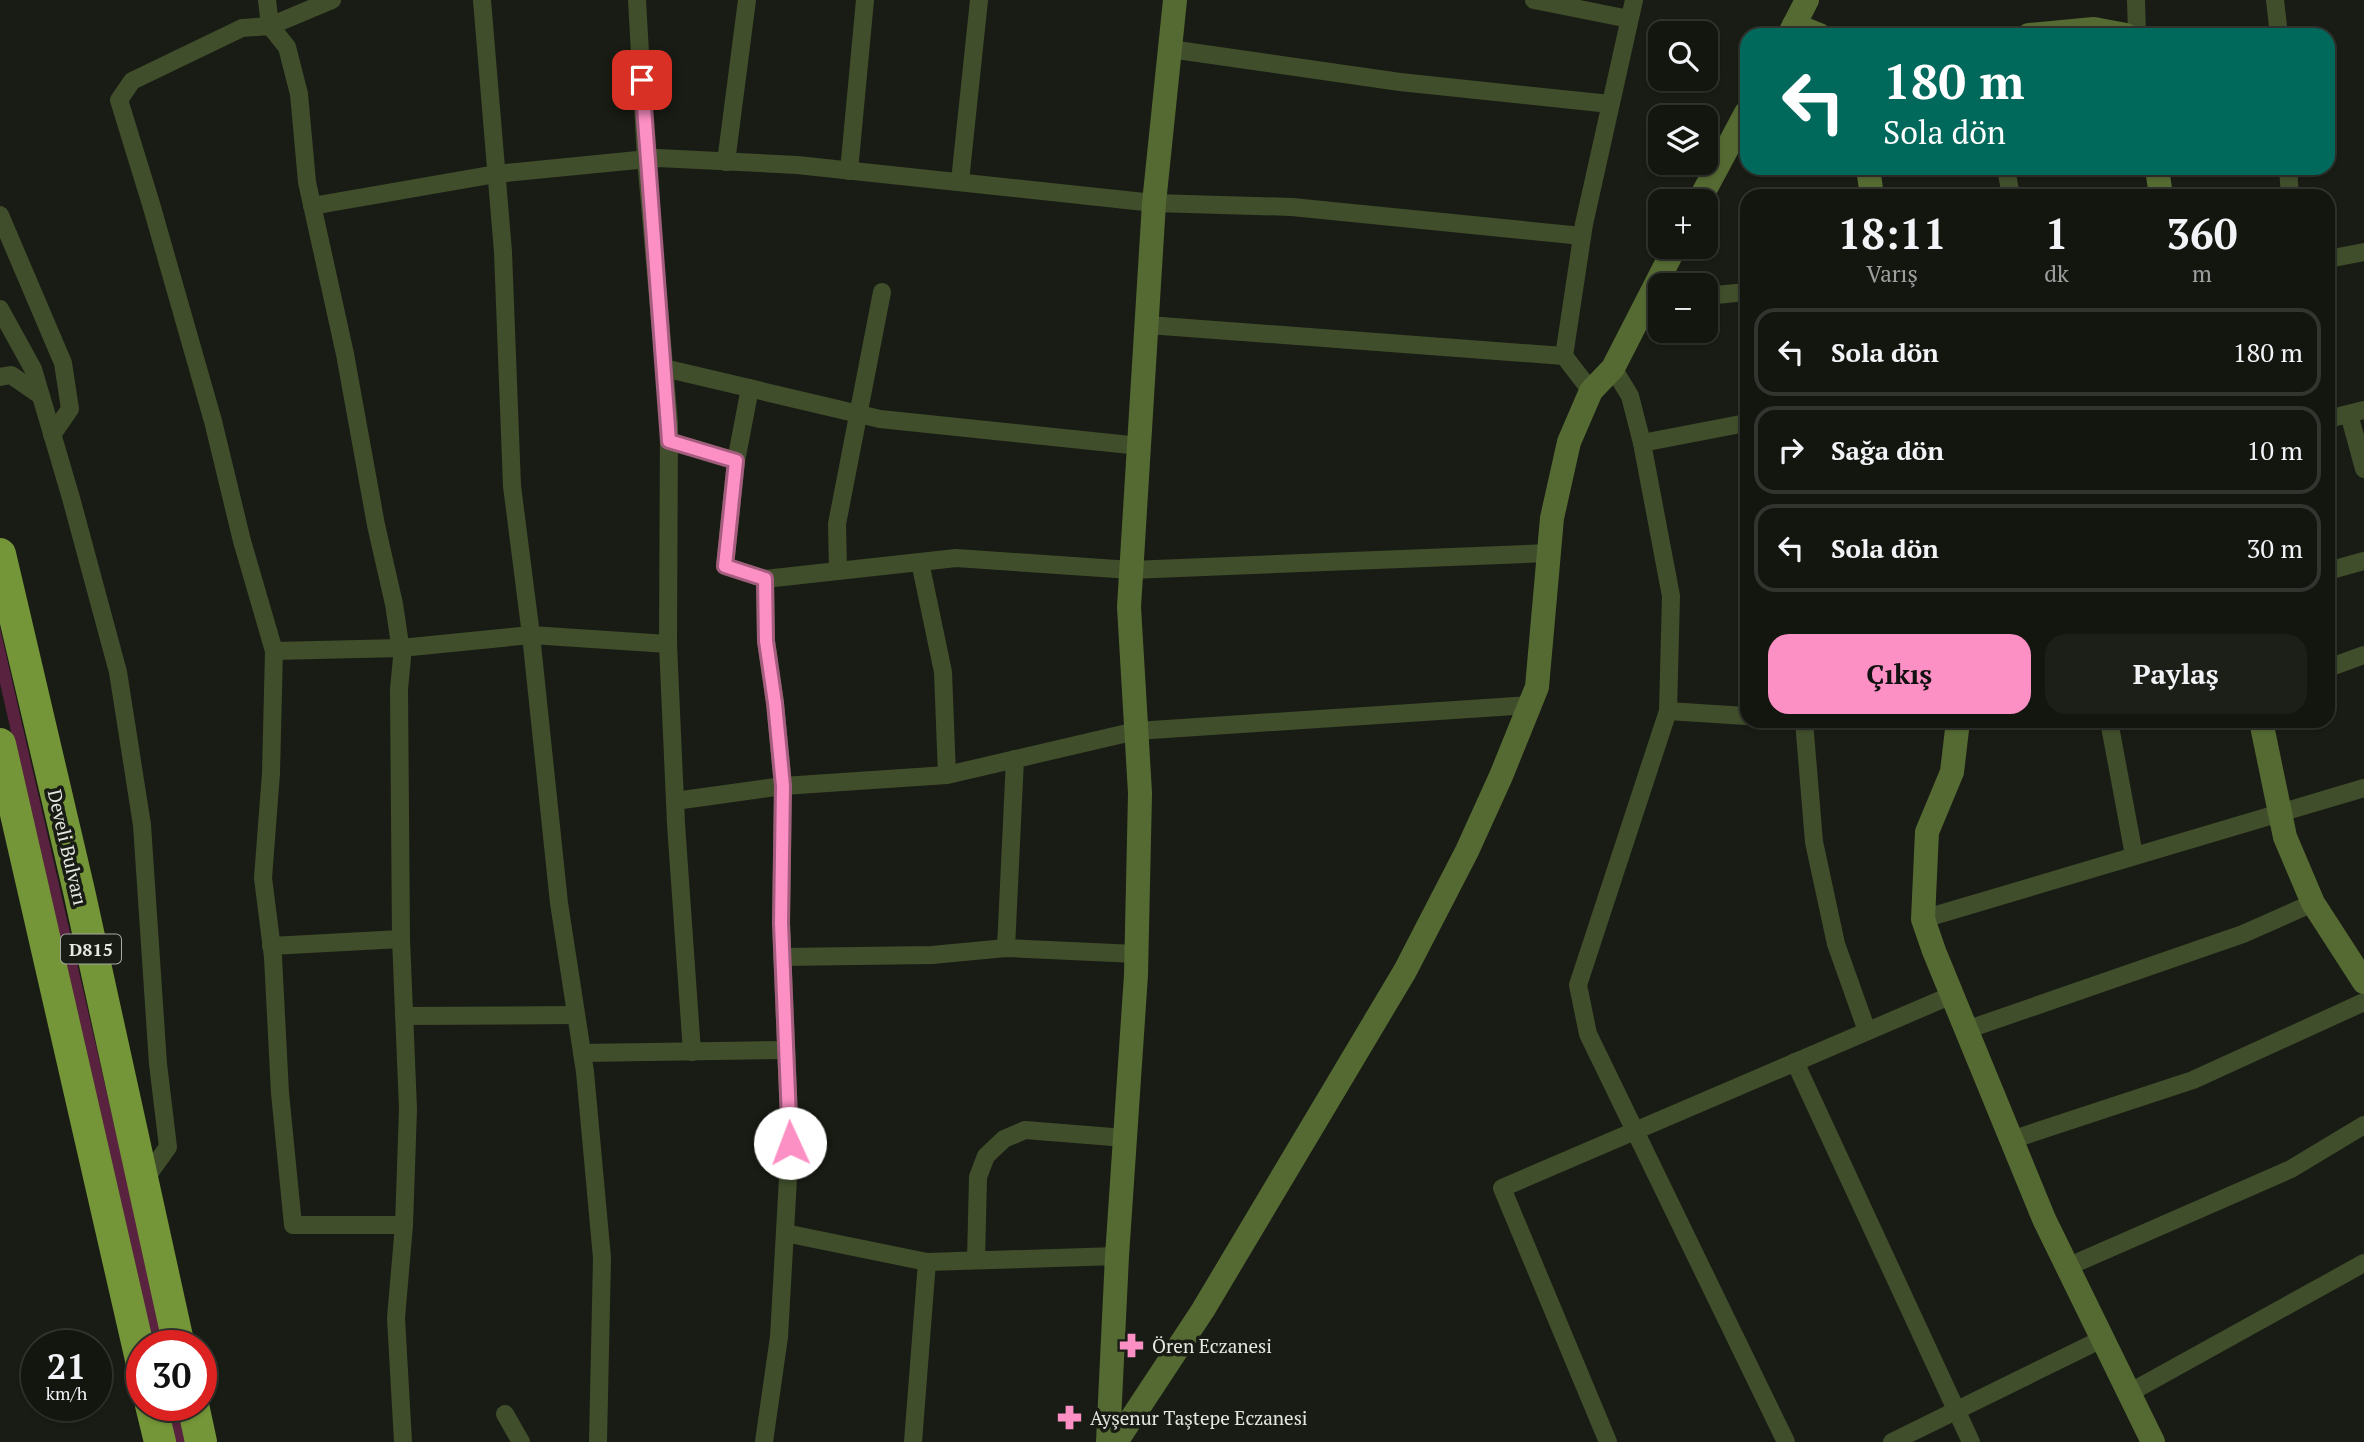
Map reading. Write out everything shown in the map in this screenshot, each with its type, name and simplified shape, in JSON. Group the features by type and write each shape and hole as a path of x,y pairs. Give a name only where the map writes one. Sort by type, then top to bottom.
{"highway":[{"name":"Develi Bulvarı","path":"0,554 175,1330"},
{"name":"D815","path":"0,744 134,1330"},
{"path":"155,1421 160,1442"},
{"path":"196,1421 201,1442"}],"street":[{"path":"267,0 270,26 287,47 299,94 307,182 345,354 402,658 399,689 401,939 408,1109 404,1225 396,1318 403,1442"},
{"path":"332,0 270,26 242,28 132,81 119,100 152,204 274,651 271,773 263,878 271,946 279,1093 293,1225 404,1225"},
{"path":"482,0 503,252 512,485 531,635 559,903 582,1053 602,1258 598,1442"},
{"path":"637,0 646,159 669,441 668,643 675,802 692,1052"},
{"path":"726,162 747,0"},
{"path":"849,171 865,0"},
{"path":"960,181 979,0"},
{"path":"1108,1442 1136,954 1140,793 1129,607 1154,203 1175,0"},
{"path":"1534,0 1629,19"},
{"path":"1591,391 1564,356 1582,236 1634,0"},
{"path":"1793,28 1807,0"},
{"path":"2136,0 2137,28"},
{"path":"2275,0 2278,28"},
{"path":"1170,49 1400,82 1610,104"},
{"path":"1705,189 1740,124"},
{"path":"312,206 496,174 646,159 849,171 1154,203 1292,207 1582,236"},
{"path":"0,215 63,363 70,409 52,435"},
{"path":"2335,258 2364,252"},
{"path":"838,571 836,524 882,292"},
{"path":"1718,295 1740,293"},
{"path":"0,309 33,369 118,671 142,825 158,1064 168,1147 143,1182"},
{"path":"1116,1442 1203,1310 1405,971 1467,851 1537,687 1552,518 1569,442 1591,391 1613,368 1648,312"},
{"path":"1148,325 1564,356"},
{"path":"664,368 880,419 1140,446"},
{"path":"1613,368 1630,396 1642,443 1671,596 1668,711 1578,985 1588,1034 1786,1442"},
{"path":"0,377 11,375 40,395"},
{"path":"750,388 736,461 725,566 765,579 956,558 1131,570 1549,553"},
{"path":"2335,417 2356,412 2364,469"},
{"path":"1642,443 1740,424"},
{"path":"669,441 736,461"},
{"path":"2335,568 2364,561"},
{"path":"920,562 943,671 947,775"},
{"path":"764,1442 779,1337 790,1143 782,957 783,786 766,641 765,579"},
{"path":"274,651 401,648 531,635 668,643"},
{"path":"2335,665 2364,655"},
{"path":"675,802 783,786 947,775 1136,731 1530,705"},
{"path":"1668,711 1740,716"},
{"path":"1800,728 1814,842 1836,944 1867,1031"},
{"path":"1957,728 1952,772 1927,832 1923,919 2044,1219 2153,1442"},
{"path":"2110,728 2134,855"},
{"path":"2261,728 2285,837 2313,903 2361,972"},
{"path":"1006,948 1015,759"},
{"path":"1923,919 2364,788"},
{"path":"1966,1031 2243,934 2313,903"},
{"path":"271,946 401,939"},
{"path":"782,957 932,954 1006,948 1136,954"},
{"path":"1608,1442 1502,1188 1952,995"},
{"path":"2011,1140 2193,1080 2364,1002"},
{"path":"404,1016 576,1015"},
{"path":"582,1053 786,1051"},
{"path":"1795,1062 1971,1442"},
{"path":"2067,1267 2291,1169 2364,1125"},
{"path":"976,1260 978,1177 986,1156 1004,1139 1025,1130 1125,1138"},
{"path":"785,1233 927,1262 1117,1256"},
{"path":"913,1442 927,1262"},
{"path":"2129,1393 2364,1263"},
{"path":"1892,1442 2102,1339"},
{"path":"505,1414 521,1442"}],"shaded area":[{"path":"0,628 161,1330 146,1330 0,683"},
{"path":"167,1421 181,1421 186,1442 172,1442"}],"place":[{"name":"Ören Eczanesi","path":"1132,1345"},
{"name":"Ayşenur Taştepe Eczanesi","path":"1070,1417"}],"route":[{"path":"642,80 646,159 670,423 669,441 736,461 725,566 765,579 766,641 783,786 781,923 790,1143"}]}
